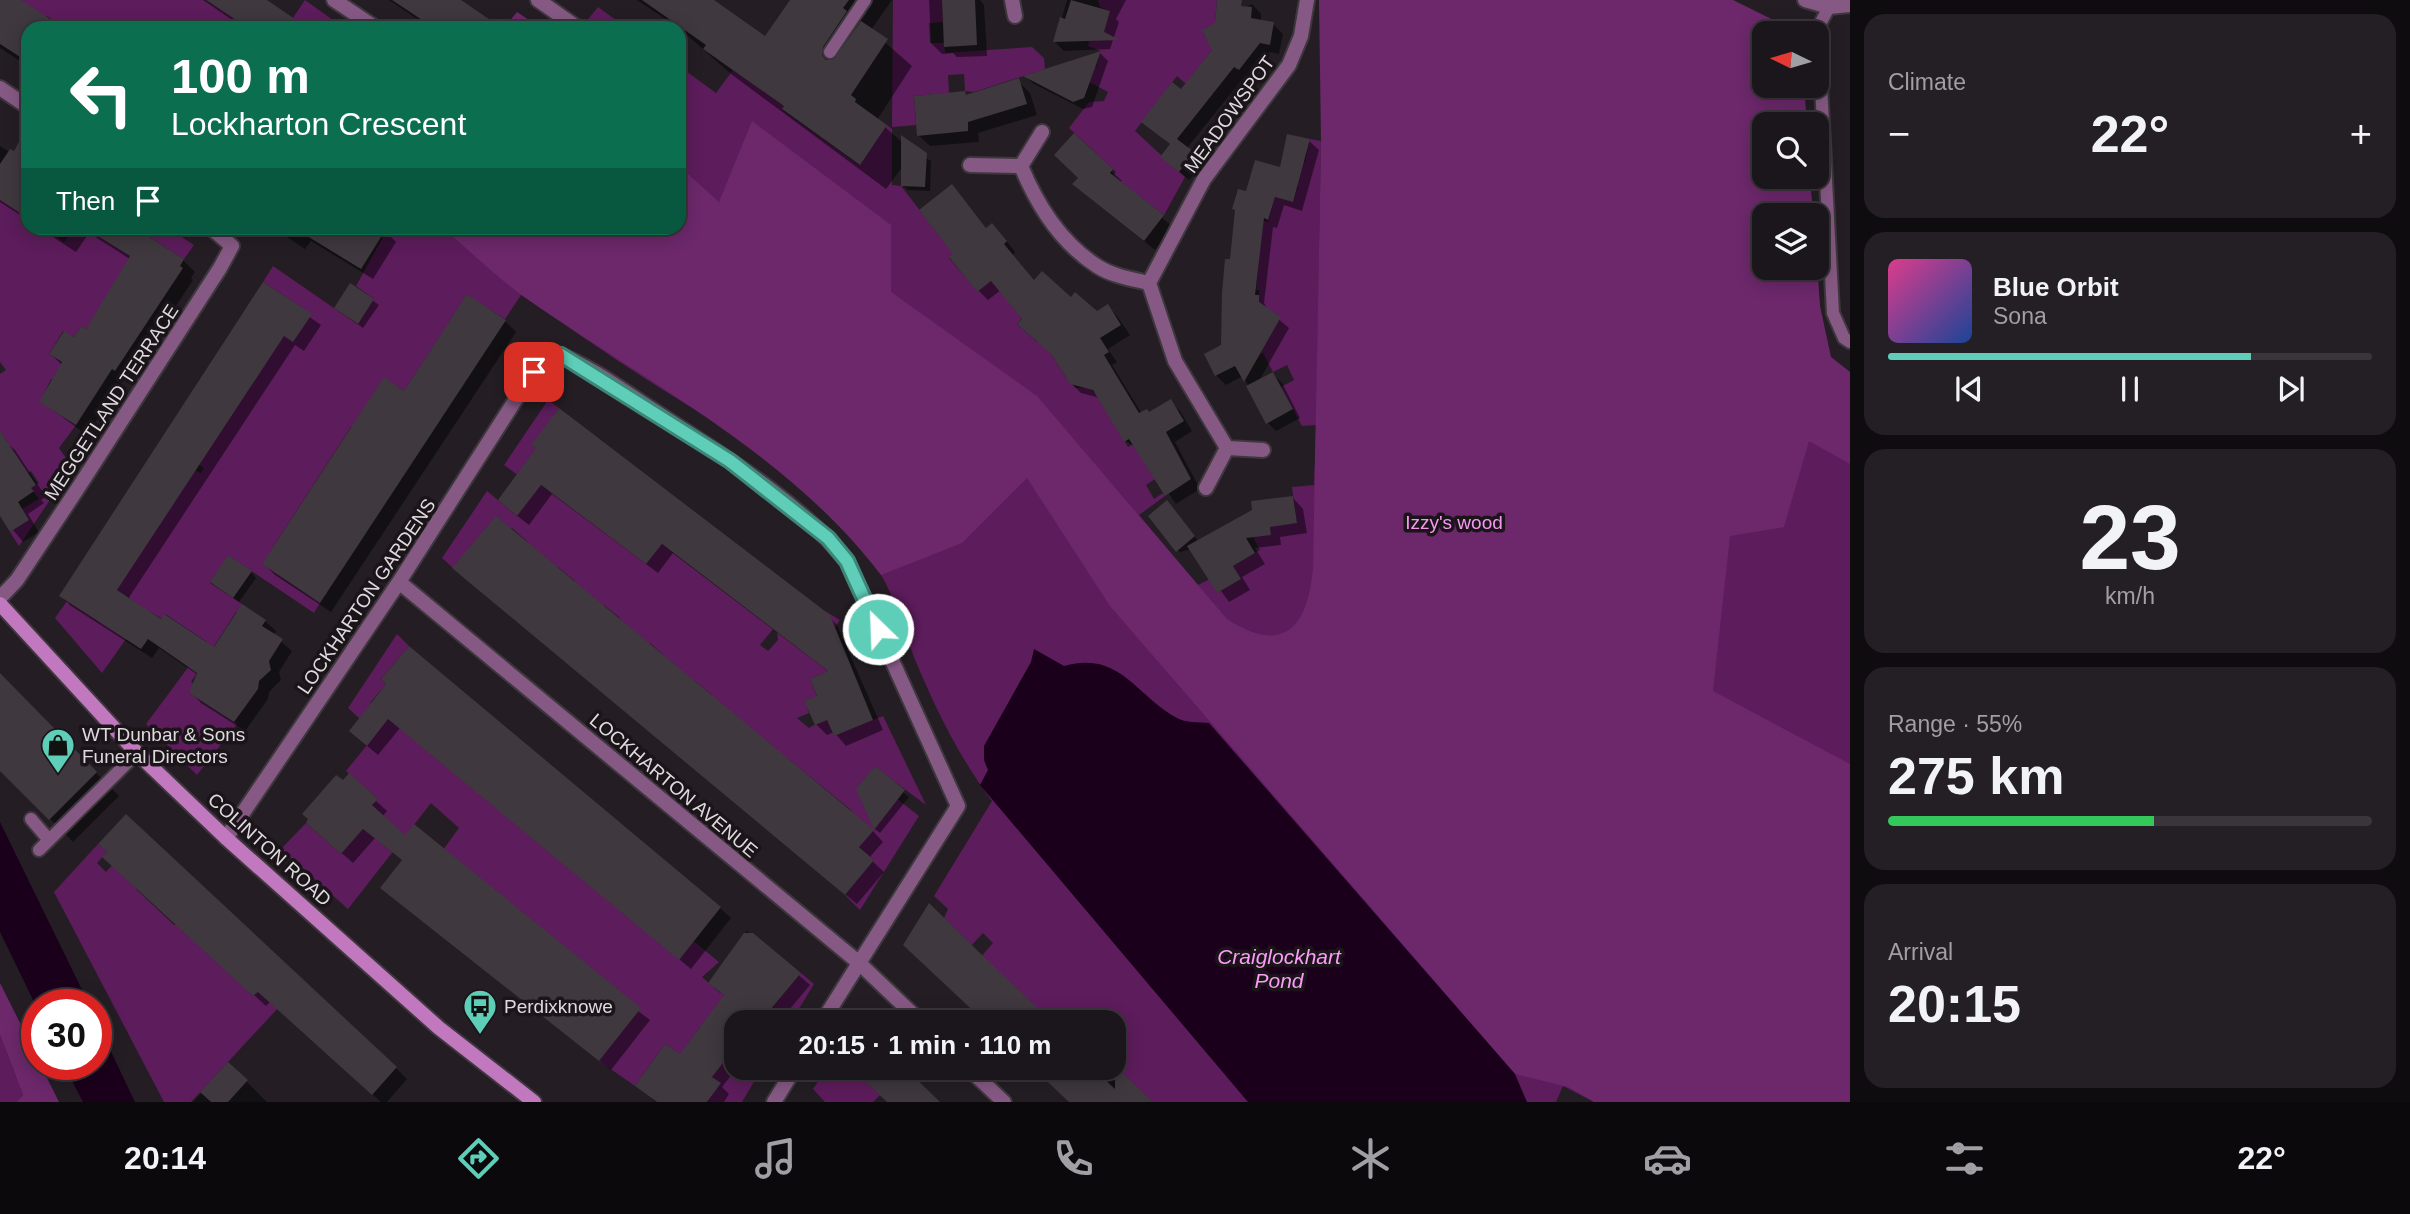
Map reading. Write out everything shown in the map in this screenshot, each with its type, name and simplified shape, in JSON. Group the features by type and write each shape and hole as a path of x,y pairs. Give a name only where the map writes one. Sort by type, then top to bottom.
{"street":[{"path":"334,0 366,21"},
{"path":"538,0 568,21"},
{"path":"1012,0 1015,16"},
{"name":"MEADOWSPOT","path":"1149,283 1204,179 1293,58 1301,36 1307,0"},
{"path":"1805,0 1829,6 1850,5"},
{"path":"0,88 21,102"},
{"path":"1021,166 1042,132"},
{"path":"970,165 1021,166"},
{"path":"1021,166 1046,216 1079,251 1098,267 1149,283 1175,361 1227,448"},
{"name":"MEGGETLAND TERRACE","path":"0,598 18,579 60,517 220,268 232,246 219,235"},
{"name":"LOCKHARTON GARDENS","path":"226,838 399,582 534,372 545,356 555,353 607,382 730,461 828,538 847,561 958,806 858,962"},
{"path":"1227,448 1263,450"},
{"path":"1206,488 1227,448"},
{"name":"LOCKHARTON AVENUE","path":"399,582 858,962 908,1010"},
{"name":"COLINTON ROAD","path":"0,604 136,753 226,838 439,1028 534,1102"},
{"path":"829,1010 858,962"},
{"path":"774,1102 788,1080"},
{"path":"981,1080 1004,1102"}],"lane":[{"path":"830,52 865,0"},
{"path":"1829,6 1818,28 1833,313 1843,338 1850,342"},
{"path":"39,850 136,753"},
{"path":"31,819 49,840"}],"green space":[{"path":"21,0 206,0 238,21 54,21 47,16 44,21 26,21"},
{"path":"305,0 334,21 291,21"},
{"path":"893,0 942,0 943,22 929,23 930,43 944,43 945,53 1032,47 1044,58 1045,69 974,92 965,91 964,74 948,75 949,93 914,96 916,125 892,127"},
{"path":"1098,0 1217,0 1215,24 1206,28 1204,35 1215,46 1186,84 1177,76 1135,131 1185,177 1164,215 1113,176 1116,172 1069,128 1089,102 1104,101 1108,92 1078,76 1082,63 1096,67 1101,51 1088,46 1093,28 1104,31 1110,11 1100,7"},
{"name":"Izzy's wood","path":"1319,0 1733,0 1776,21 1752,21 1752,98 1805,98 1806,112 1752,112 1752,189 1811,189 1812,203 1752,203 1752,280 1818,280 1820,306 1831,357 1850,372 1850,464 1809,441 1784,527 1730,536 1713,691 1850,764 1850,1102 1594,1102 1568,1087 1515,1074 1110,606 1027,478 962,543 881,575 844,531 803,492 759,456 714,422 523,296 451,235 686,235 686,172 719,202 752,121 891,225 891,292 1037,396 1227,619 1263,635 1277,635 1289,630 1298,621 1305,607 1313,569 1321,141"},
{"path":"598,7 617,21 587,21"},
{"path":"517,12 530,21 510,21"},
{"name":"Izzy's wood","path":"733,70 784,106 782,110 859,165 887,125 892,129 892,185 901,186 949,248 963,246 949,258 977,291 991,281 1028,311 1017,324 1037,342 1066,344 1051,354 1066,378 1076,388 1089,387 1096,394 1128,447 1133,444 1155,479 1146,485 1154,499 1163,493 1165,496 1139,515 1198,585 1210,579 1218,592 1241,579 1233,566 1260,550 1249,529 1271,535 1270,526 1297,523 1292,487 1314,485 1316,425 1302,426 1281,387 1294,380 1287,365 1273,372 1263,353 1259,354 1276,315 1272,311 1259,311 1259,290 1256,290 1263,221 1268,222 1275,197 1293,202 1298,186 1286,158 1305,162 1310,139 1321,141 1317,379 1850,393 1850,1102 1594,1102 1563,1086 1556,1102 1145,1102 1120,1080 1126,1080 1126,1010 1039,1010 979,959 993,943 983,933 968,949 944,918 948,909 934,896 992,801 969,767 939,713 885,582 858,542 805,489 744,442 521,295 505,319 467,295 404,391 384,378 379,385 372,415 372,440 351,427 273,547 293,560 282,578 320,603 314,613 229,556 210,583 245,606 240,614 236,612 191,682 194,684 189,693 237,724 197,775 146,724 207,642 165,614 153,631 138,622 102,673 55,618 67,601 97,621 109,603 122,610 130,598 117,590 194,470 201,473 204,468 198,464 301,307 263,282 273,266 357,324 374,299 356,286 382,235 686,235 686,71 716,93"},
{"path":"0,200 21,211 21,235 54,235 64,242 69,235 179,235 194,245 184,259 148,236 86,329 81,326 74,337 63,331 49,354 64,364 54,380 51,379 40,402 76,425 59,448 72,467 19,546 10,532 29,520 22,509 39,499 31,488 39,483 31,471 23,476 7,441 4,437 0,439 0,374 6,370 0,362"},
{"path":"548,400 559,408 532,445 548,457 532,478 548,491 661,544 773,629 760,645 768,651 778,640 777,632 798,648 825,611 840,620 820,648 849,662 810,679 818,699 805,701 809,713 797,718 809,728 826,718 834,736 883,716 926,805 875,767 868,776 919,816 860,910 845,895 874,860 858,846 851,810 787,758 704,708 713,696 695,681 685,693 657,670 667,658 650,643 639,655 611,631 620,618 604,605 594,617 565,593 575,581 558,567 547,579 518,556 529,543 512,528 453,568 442,558 487,491 517,516 537,489 504,465"},
{"path":"397,634 409,646 381,679 386,684 370,703 397,726 686,935 719,962 702,977 720,993 730,981 773,1007 801,973 814,984 798,1010 724,1010 724,1015 700,1027 683,1051 684,1057 665,1044 635,1086 599,1061 640,1008 432,865 459,828 431,803 348,909 281,849 306,823 341,854 379,811 372,805 378,799 346,771 376,734 348,708"},
{"path":"98,844 107,852 97,863 106,872 116,861 140,884 136,889 174,925 183,921 253,996 258,992 303,981 191,1102 164,1102 112,1003 112,989 105,989 54,892"},
{"path":"0,983 21,1025 21,1080 48,1080 59,1102 16,1102 23,1095 0,1035"},
{"path":"0,1035 23,1095 16,1102 0,1102"},
{"path":"723,1042 724,1080 755,1080 742,1102 707,1102 720,1083 702,1070"},
{"path":"819,1080 864,1080 880,1095 873,1102 825,1102 813,1089"}],"water":[{"name":"Craiglockhart Pond","path":"1034,649 1064,666 1083,663 1099,664 1113,669 1162,709 1180,720 1209,723 1515,1074 1527,1102 1248,1102 980,785 988,770 984,760 984,746 1031,662"},
{"path":"0,822 82,989 28,989 0,932"},
{"path":"112,1054 135,1102 83,1102 71,1080 112,1080"}],"building":[{"path":"0,0 21,0 53,21 21,21 21,58 0,44"},
{"path":"206,0 267,0 298,21 238,21"},
{"path":"392,0 461,0 492,21 424,21"},
{"path":"642,0 714,0 765,36 790,0 849,0 843,8 847,11 823,47 822,55 826,60 834,59 861,21 888,39 851,95 856,99 855,102 887,125 860,165 782,109 784,106 703,49 706,45 686,31 686,21 672,21"},
{"path":"942,0 975,0 977,45 944,47"},
{"path":"1071,0 1110,11 1104,32 1120,40 1053,42 1060,17 1065,19"},
{"path":"1217,0 1242,0 1241,6 1252,7 1251,18 1274,22 1270,45 1260,43 1239,70 1234,67 1177,139 1194,152 1179,172 1160,157 1170,144 1141,122 1172,82 1181,89 1212,50 1202,30 1215,23"},
{"path":"1101,51 1084,98 1073,102 1023,76"},
{"path":"1019,78 1027,104 968,122 968,131 917,136 914,96 965,91 966,95"},
{"path":"1074,133 1113,169 1110,173 1164,215 1144,241 1072,184 1078,178 1054,155"},
{"path":"1287,134 1310,139 1293,202 1275,197 1268,220 1264,218 1255,295 1259,295 1259,302 1281,317 1244,382 1235,366 1215,376 1204,354 1221,345 1222,293 1225,259 1230,259 1235,210 1232,209 1238,189 1246,191 1255,160 1280,167"},
{"path":"901,135 927,153 925,187 901,186"},
{"path":"21,138 21,214 0,200 0,164 10,149 14,151"},
{"path":"952,184 986,228 992,223 1007,241 1004,244 1034,280 1042,271 1071,297 1075,292 1097,311 1108,304 1121,325 1100,338 1109,352 1104,355 1139,413 1147,409 1149,412 1171,399 1184,421 1166,432 1191,479 1165,496 1129,439 1124,442 1093,390 1070,384 1051,354 1017,324 1022,319 991,281 977,292 949,257 953,254 919,210"},
{"path":"96,235 146,235 184,259 180,266 183,268 76,425 39,402 62,362 49,354 64,331 74,337 81,326 86,329 130,256"},
{"path":"305,235 382,235 361,269"},
{"path":"263,282 312,314 293,342 284,336 117,590 161,619 164,614 214,647 242,604 266,620 262,626 283,639 269,661 271,670 259,681 258,689 234,722 189,693 197,673 148,639 141,649 59,596"},
{"path":"350,283 374,299 358,324 334,308"},
{"path":"467,294 506,320 320,603 262,564 384,377 404,391"},
{"path":"1273,372 1293,409 1266,424 1246,386"},
{"path":"559,408 830,615 873,720 834,736 827,720 815,725 804,701 817,696 810,679 828,671 662,544 646,564 541,485 517,516 498,500 536,448 531,445"},
{"path":"0,431 36,485 31,488 34,491 18,502 29,520 10,532 0,516"},
{"path":"1293,496 1297,523 1270,527 1271,535 1246,538 1255,553 1233,566 1241,579 1217,593 1187,546 1252,510 1251,501"},
{"path":"1167,500 1195,536 1176,552 1148,516"},
{"path":"496,516 874,830 859,847 874,860 845,895 452,568"},
{"path":"228,555 252,571 233,598 210,582"},
{"path":"409,646 721,907 679,960 388,719 367,746 349,731 386,684 381,679"},
{"path":"0,673 97,772 49,820 0,771"},
{"path":"875,766 905,790 874,830 856,789"},
{"path":"349,773 378,799 372,805 405,835 414,824 641,1008 599,1061 380,888 402,860 363,829 341,854 306,823 308,819 302,814 336,775 343,780"},
{"path":"126,814 397,1067 372,1095 258,992 253,996 102,857 107,852 98,844"},
{"path":"929,903 1040,1010 972,1010 903,945"},
{"path":"744,933 753,933 801,973 770,1010 724,1010 724,1062 712,1077 721,1083 707,1102 657,1102 635,1086 665,1044 680,1054 724,995 708,983"},
{"path":"228,1062 248,1080 228,1102 211,1102 200,1092"},
{"path":"1126,1076 1153,1102 1069,1102 1046,1080 1105,1080 1115,1089 1115,1080 1126,1080"},
{"path":"864,1080 917,1080 940,1102 887,1102"}],"place":[{"name":"WT Dunbar & Sons Funeral Directors","path":"58,775"},
{"name":"Perdixknowe","path":"480,1036"}],"route":[{"path":"534,372 545,356 555,353 561,355 629,395 730,461 828,538 847,561 878,629"}]}
